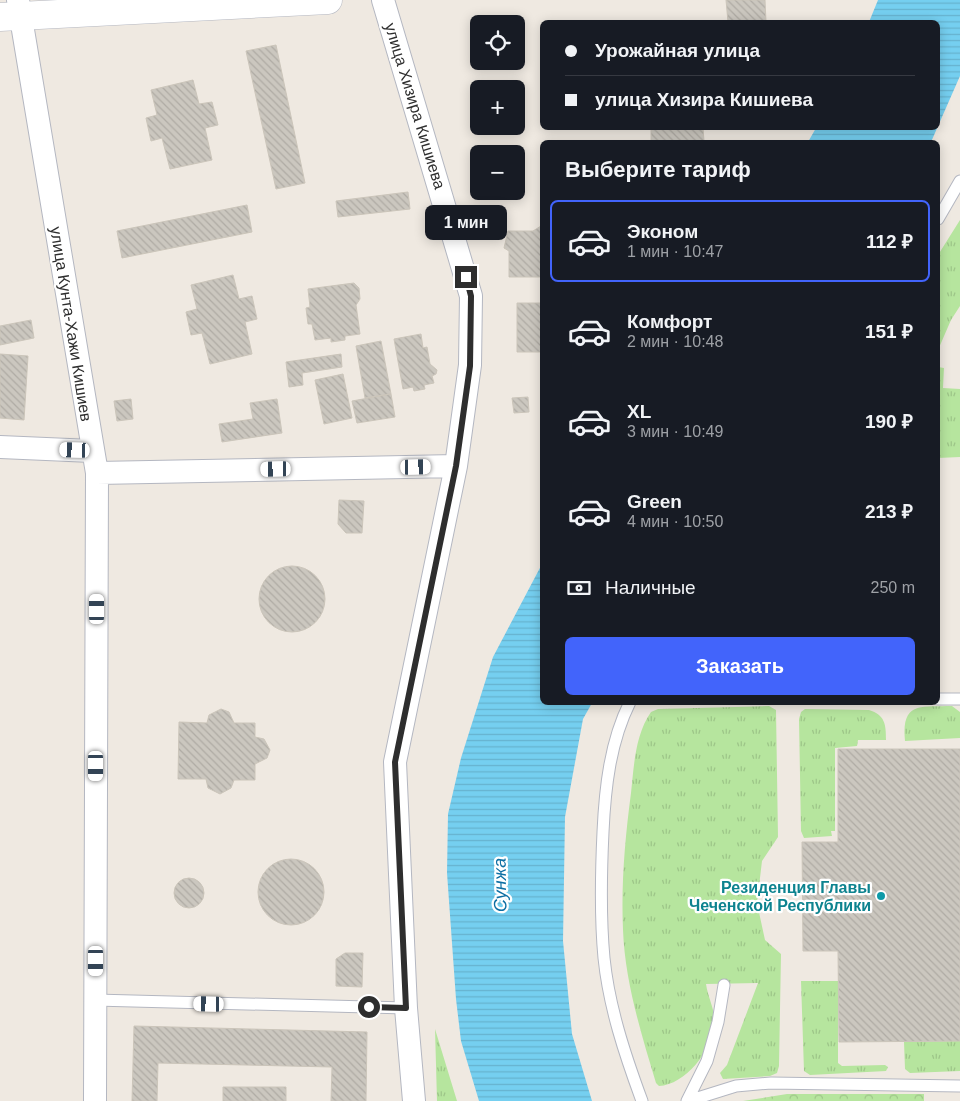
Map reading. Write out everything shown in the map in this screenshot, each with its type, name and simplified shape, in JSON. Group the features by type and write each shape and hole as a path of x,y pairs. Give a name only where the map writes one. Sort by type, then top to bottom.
{"street":[{"path":"13,11 328,0"},
{"name":"улица Хизира Кишиева","path":"384,0 471,296 470,366 456,466 395,762 406,1008 414,1101"},
{"name":"улица Кунта-Хажи Кишиев","path":"13,11 97,473 95,1101"},
{"path":"0,447 92,451"},
{"path":"97,473 456,466"}],"lane":[{"path":"940,216 960,181"},
{"path":"940,699 960,699"},
{"path":"629,705 610,761 604,812 601,912 604,959 613,1009 626,1056 642,1101"},
{"path":"687,1101 707,1060 718,1022 724,985"},
{"path":"95,1000 406,1008"},
{"path":"687,1101 736,1086 771,1083 960,1086"}],"green space":[{"path":"960,220 960,306 951,320 940,345 940,252"},
{"path":"940,367 944,368 943,388 960,389 960,457 940,458"},
{"path":"769,706 776,710 778,837 762,861 757,903 765,940 781,954 779,1066 777,1073 770,1076 723,1079 720,1073 727,1065 758,983 706,984 715,1021 709,1045 696,1065 687,1073 678,1080 659,1086 656,1083 630,988 624,949 623,878 625,844 638,741 651,712 658,709"},
{"path":"931,706 952,706 960,712 960,738 905,741 906,719 915,709"},
{"path":"805,709 869,710 881,717 886,729 886,740 858,740 857,746 835,748 835,831 831,831 832,836 804,838 801,831 799,719 801,712"},
{"path":"801,981 838,981 838,1063 842,1066 885,1065 888,1067 886,1071 810,1075 804,1071"},
{"path":"435,1029 457,1101 437,1101"},
{"path":"960,1041 960,1071 910,1073 905,1069 904,1042"},
{"path":"787,1094 924,1094 924,1101 743,1101"}],"water":[{"path":"878,0 960,0 960,76 940,121 940,20 870,20"},
{"path":"815,130 936,130 932,140 809,140"},
{"name":"Сунжа","path":"540,568 540,705 591,705 583,719 565,817 563,941 572,1034 592,1101 479,1101 461,1041 447,873 448,814 461,758 493,657"}],"building":[{"path":"726,0 765,0 766,20 728,20"},
{"path":"276,45 305,183 276,189 246,51"},
{"path":"193,80 199,104 212,102 218,125 205,128 212,160 170,169 162,138 151,141 146,118 157,115 151,90"},
{"path":"651,130 703,130 704,140 651,140"},
{"path":"408,192 410,209 338,217 336,201"},
{"path":"247,205 252,232 122,258 117,231"},
{"path":"540,227 540,277 509,277 509,251 504,248 508,231 533,231"},
{"path":"233,275 239,299 252,296 257,319 245,322 252,354 210,364 202,333 191,335 186,312 197,309 191,285"},
{"path":"354,283 359,288 360,299 356,305 360,334 345,336 345,340 331,342 331,338 315,340 312,324 308,324 306,308 310,307 308,289"},
{"path":"517,303 540,303 540,352 517,352"},
{"path":"31,320 34,338 0,345 0,326"},
{"path":"421,334 423,348 427,347 430,364 437,370 436,374 432,376 434,383 424,385 425,389 414,391 413,387 403,389 394,339"},
{"path":"381,341 391,394 365,398 356,346"},
{"path":"0,354 28,356 24,420 0,418"},
{"path":"341,354 342,367 302,373 303,385 289,387 286,362"},
{"path":"343,374 352,418 324,424 315,380"},
{"path":"391,394 395,417 357,423 352,401"},
{"path":"528,397 529,412 514,413 512,398"},
{"path":"131,399 133,419 117,421 114,401"},
{"path":"277,399 282,433 222,442 219,424 253,419 250,403"},
{"path":"339,500 364,501 362,533 346,533 338,524"},
{"path":"292,566 305,569 315,576 322,586 325,599 322,612 315,622 305,629 292,632 279,629 269,622 262,612 259,599 262,586 269,576 279,569"},
{"path":"221,709 229,712 234,723 255,723 255,737 264,739 270,750 267,758 255,764 255,780 234,780 231,788 220,794 208,788 206,779 178,779 179,722 207,723 209,715"},
{"name":"Резиденция Главы Чеченской Республики","path":"838,749 960,749 960,1041 839,1042 838,951 803,951 802,842 838,842"},
{"path":"285,859 297,859 309,864 319,874 324,886 322,905 309,920 297,925 285,925 273,920 263,910 258,898 258,886 263,874 273,864"},
{"path":"189,878 195,879 203,887 203,899 195,907 189,908 183,907 175,899 174,893 175,887 183,879"},
{"path":"345,953 363,953 362,987 336,986 336,959"},
{"path":"134,1026 367,1032 366,1101 331,1101 332,1067 158,1063 157,1101 132,1101"},
{"path":"223,1087 286,1087 286,1101 223,1101"}],"place":[{"name":"Резиденция Главы Чеченской Республики","path":"881,896"}],"route":[{"path":"369,1007 406,1008 395,762 456,466 470,366 471,296 466,277"}]}
